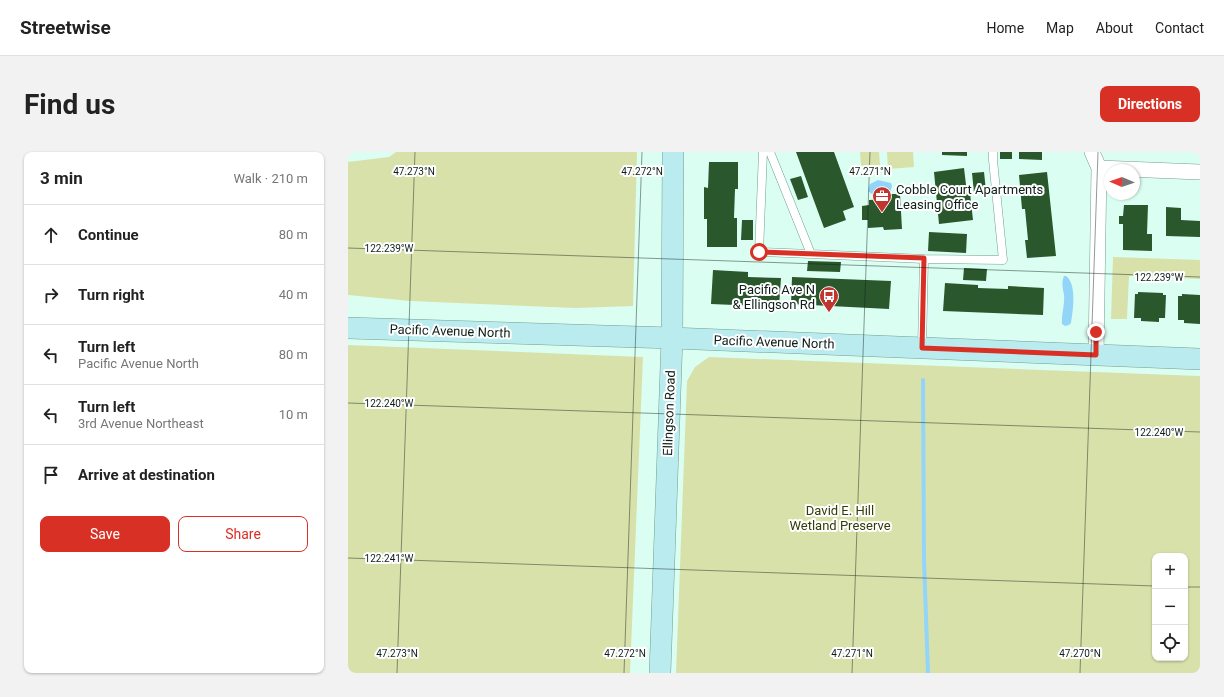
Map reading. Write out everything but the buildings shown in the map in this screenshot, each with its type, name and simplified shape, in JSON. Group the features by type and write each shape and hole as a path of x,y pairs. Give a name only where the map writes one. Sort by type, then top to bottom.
{"street":[{"name":"Ellingson Road","path":"660,673 672,338 673,152"},
{"path":"1092,152 1099,168 1096,355"},
{"path":"1099,168 1200,172"},
{"name":"Pacific Avenue North","path":"348,328 672,338 1200,359"}],"lane":[{"path":"763,152 759,252 1003,260 993,152"},
{"path":"770,152 811,254"},
{"path":"922,348 924,258"}],"green space":[{"path":"396,152 637,152 633,306 576,308 410,301 348,295 348,162 389,157"},
{"path":"860,152 879,152 880,165 861,166"},
{"path":"887,152 913,152 914,167 888,169"},
{"path":"1113,257 1200,260 1200,279 1129,276 1127,319 1111,319"},
{"path":"348,345 643,357 630,673 348,673"},
{"name":"David E. Hill Wetland Preserve","path":"709,357 1200,376 1200,673 676,673 687,381 695,367"}],"water":[{"path":"878,180 891,183 892,186 890,192 880,192 873,195 868,191 870,184"},
{"path":"1064,276 1066,276 1072,285 1073,291 1073,311 1071,323 1065,326 1062,324 1064,299 1062,284"}],"waterway":[{"path":"923,380 924,560 928,673"}],"place":[{"name":"Cobble Court Apartments Leasing Office","path":"882,213"},
{"name":"Pacific Ave N & Ellingson Rd","path":"829,313"}],"route":[{"path":"759,252 924,258 922,348 1096,355 1096,332"}]}
